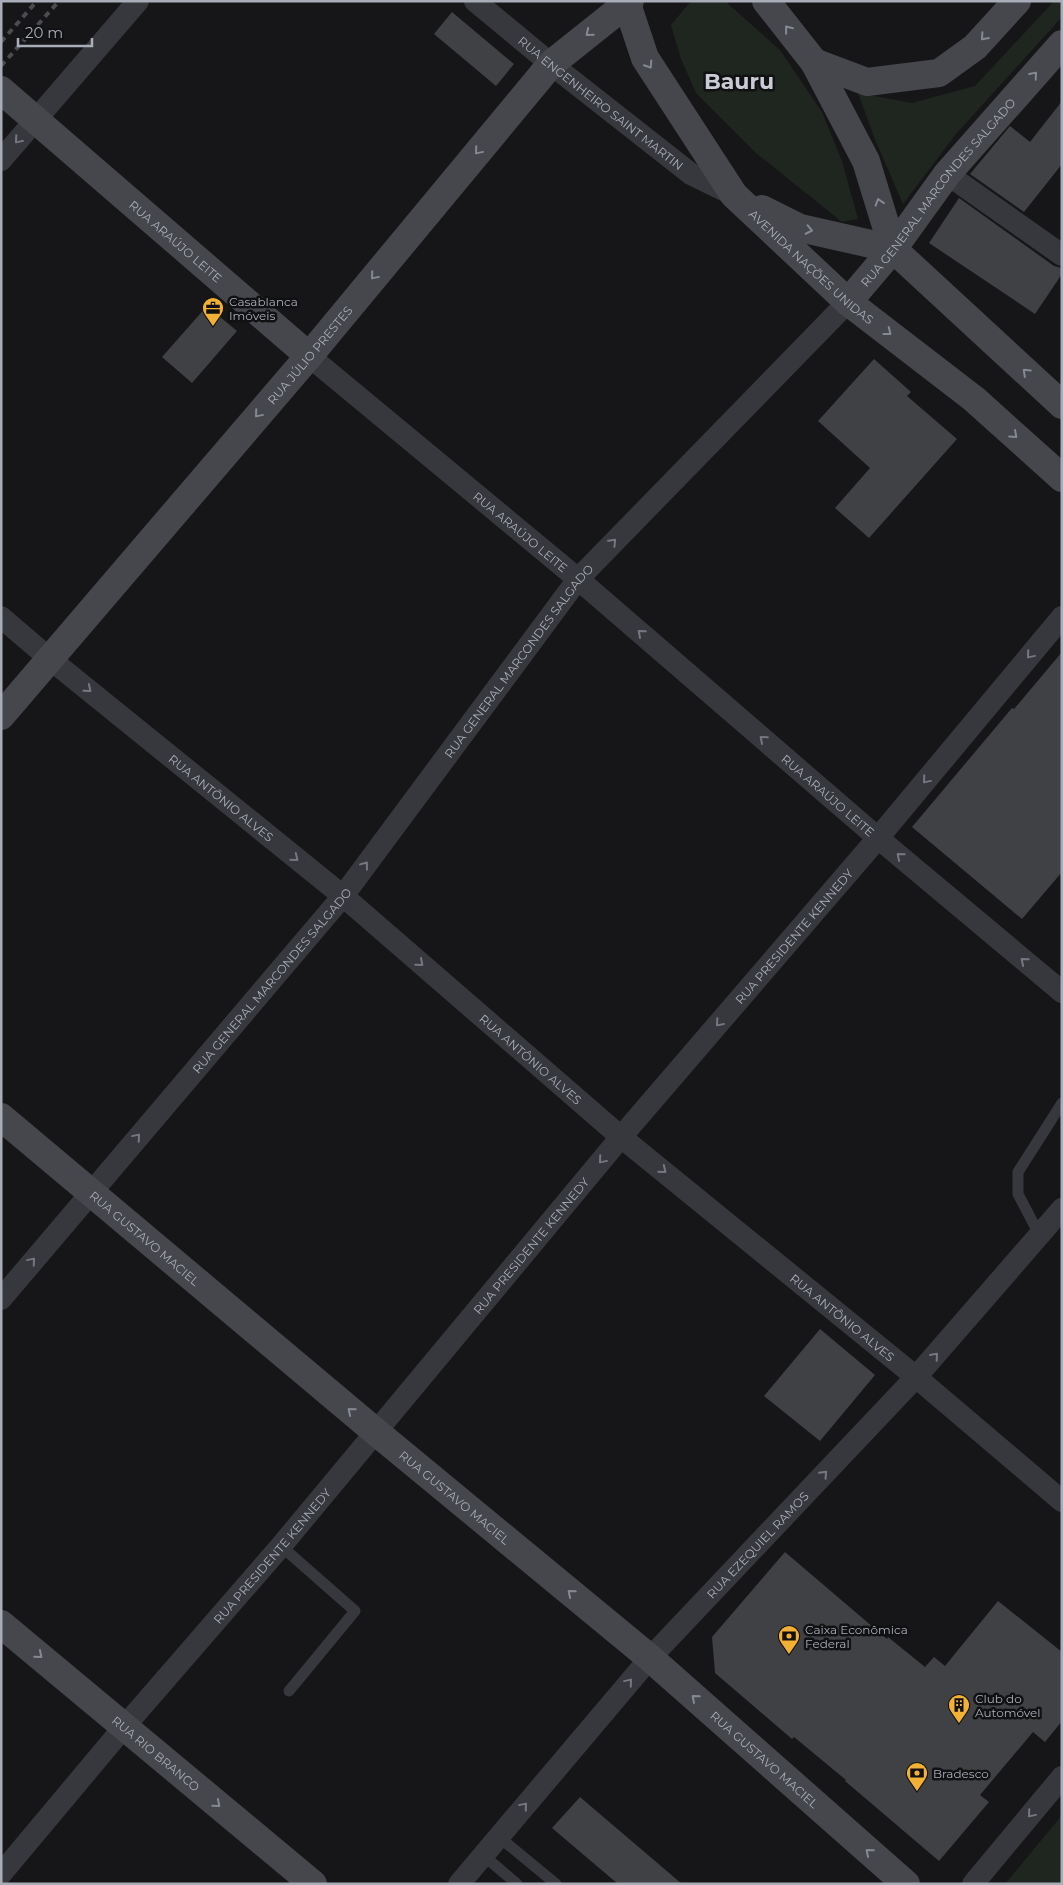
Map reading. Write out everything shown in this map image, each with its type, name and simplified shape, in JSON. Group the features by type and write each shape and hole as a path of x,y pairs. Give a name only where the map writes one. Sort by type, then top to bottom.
{"street":[{"path":"1,160 138,1"},
{"name":"RUA ENGENHEIRO SAINT MARTIN","path":"475,1 551,64 691,174 734,195"},
{"path":"766,1 814,62 866,161 893,249 1062,406"},
{"path":"814,62 866,82 939,73 975,47 1017,1"},
{"name":"RUA JÚLIO PRESTES","path":"1,716 309,356 551,64 628,2"},
{"name":"AVENIDA NAÇÕES UNIDAS","path":"628,2 645,58 734,195 848,302 974,399 1062,478"},
{"name":"RUA GENERAL MARCONDES SALGADO","path":"1,1299 342,896 578,578 848,302 893,249 947,174 1062,44"},
{"name":"RUA ARAÚJO LEITE","path":"1,90 309,356 578,578 878,838 1062,992"},
{"path":"947,174 1062,255"},
{"path":"734,195 800,228 893,249"},
{"name":"RUA ANTÔNIO ALVES","path":"1,617 342,896 621,1136 916,1377 1062,1501"},
{"name":"RUA PRESIDENTE KENNEDY","path":"1,1874 124,1727 281,1546 621,1136 878,838 1062,617"},
{"name":"RUA GUSTAVO MACIEL","path":"1,1117 376,1432 650,1658 906,1884"},
{"name":"RUA EZEQUIEL RAMOS","path":"459,1884 650,1658 916,1377 1062,1209"},
{"name":"RUA RIO BRANCO","path":"1,1624 312,1884"},
{"path":"973,1884 1062,1777"}],"lane":[{"path":"1040,1236 1018,1194 1018,1172 1062,1103"},
{"path":"281,1546 355,1611 289,1692"},
{"path":"499,1837 556,1884"},
{"path":"483,1855 517,1884"}],"shaded area":[{"path":"691,1 725,1 780,50 822,112 842,161 858,219 842,222 756,153 696,93 681,59 671,25"},
{"path":"1054,1 1062,1 1062,17 956,134 903,204 874,137 858,93 912,103 975,86"},
{"path":"1062,1815 1062,1884 1005,1884"}],"building":[{"path":"452,12 514,64 496,86 434,34"},
{"path":"1062,101 1062,164 1024,212 970,174 1010,126 1030,142"},
{"path":"959,198 1054,266 1062,268 1062,274 1035,314 929,243"},
{"path":"207,306 237,331 192,383 162,357"},
{"path":"874,359 911,392 907,396 957,439 869,538 835,508 870,468 818,421"},
{"path":"1062,652 1062,872 1022,919 912,827 1012,708 1014,709"},
{"path":"820,1329 875,1375 820,1441 764,1396"},
{"path":"785,1552 887,1639 888,1637 925,1667 934,1657 945,1666 998,1601 1062,1652 1062,1721 1045,1742 1033,1732 980,1795 989,1802 939,1861 846,1780 794,1737 792,1739 715,1673 712,1637"},
{"path":"580,1797 682,1884 618,1884 552,1828"}],"railway":[{"path":"1,42 37,1"},
{"path":"1,66 59,1"}],"place":[{"name":"Casablanca Imóveis","path":"213,327"},
{"name":"Caixa Econômica Federal","path":"789,1655"},
{"name":"Club do Automóvel","path":"959,1724"},
{"name":"Bradesco","path":"917,1792"}],"district":[{"name":"Bauru","path":"739,81"}]}
